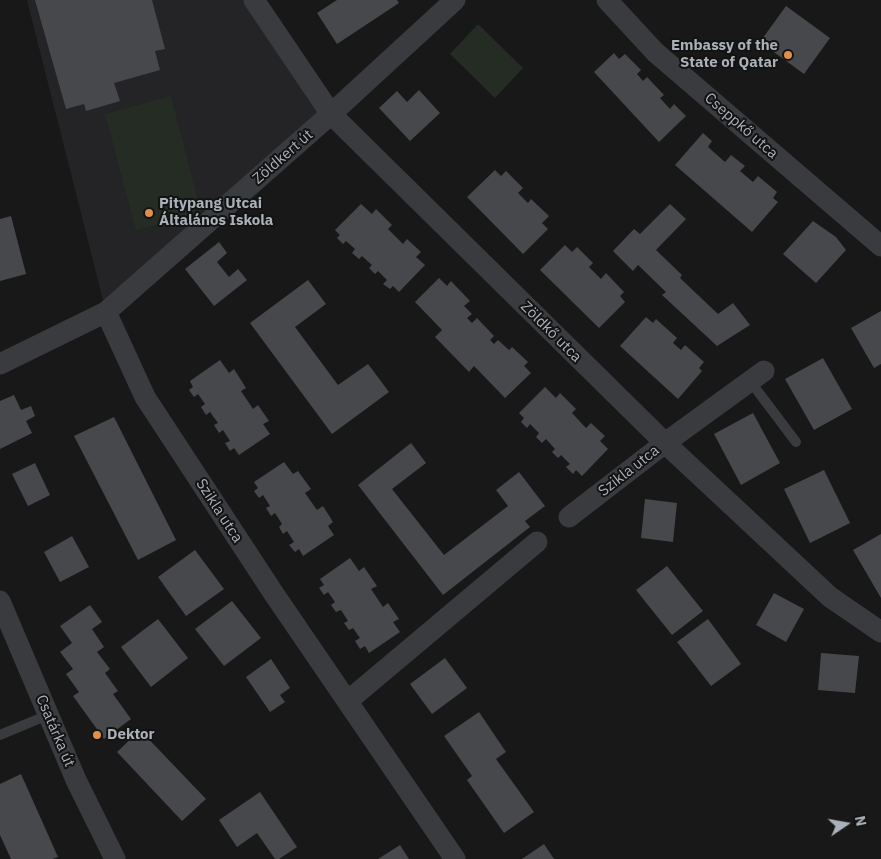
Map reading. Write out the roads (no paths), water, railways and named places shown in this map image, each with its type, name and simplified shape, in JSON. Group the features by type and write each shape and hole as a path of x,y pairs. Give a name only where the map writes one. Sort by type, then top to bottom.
{"street":[{"name":"Zöldkő utca","path":"254,0 331,114 665,443 830,597 881,632"},
{"name":"Zöldkert út","path":"0,364 106,312 331,114 455,0"},
{"name":"Cseppkő utca","path":"607,0 655,52 881,246"},
{"name":"Szikla utca","path":"106,312 145,397 274,594 349,700 455,859"},
{"name":"Szikla utca","path":"569,517 665,443 757,376"},
{"path":"349,700 537,542"},
{"name":"Csatárka út","path":"0,601 76,780 114,859"}],"lane":[{"path":"757,376 796,442"},
{"path":"0,735 48,715"}],"place":[{"name":"Embassy of the State of Qatar","path":"788,55"},
{"name":"Pitypang Utcai Általános Iskola","path":"149,213"},
{"name":"Dektor","path":"97,735"}]}
